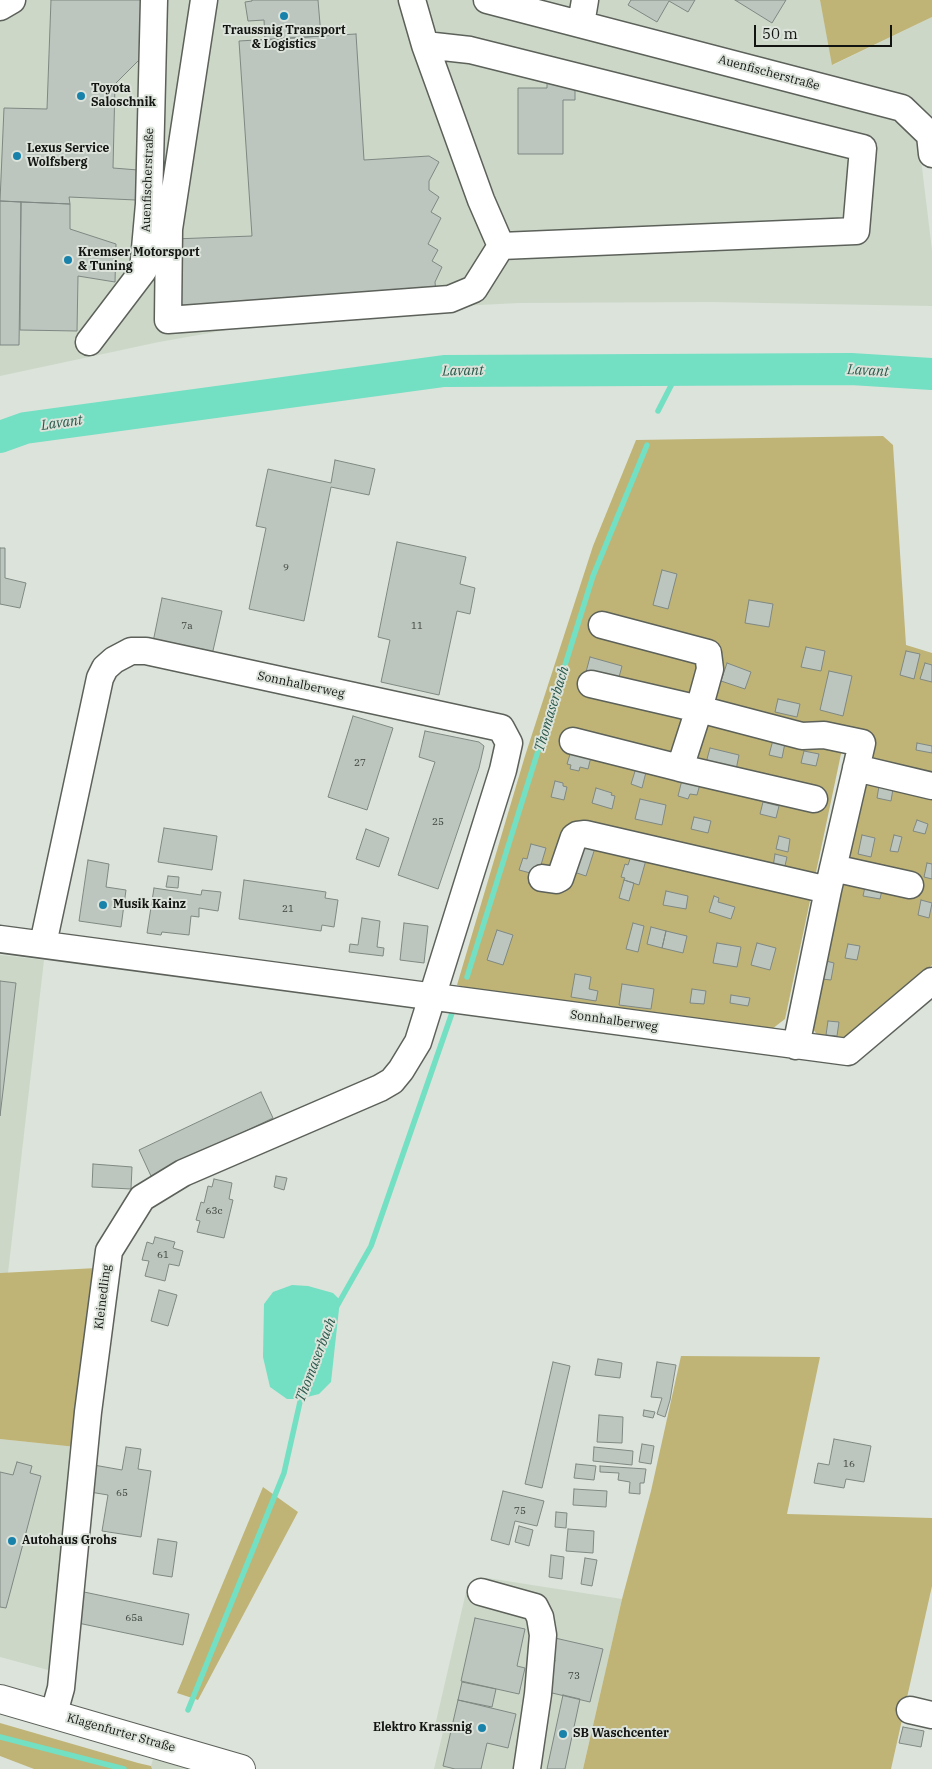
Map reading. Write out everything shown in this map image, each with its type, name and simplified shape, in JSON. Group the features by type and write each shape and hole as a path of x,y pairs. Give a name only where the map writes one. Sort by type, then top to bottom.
{"main road":[{"name":"Klagenfurter Straße","path":"0,1699 54,1713 241,1769"}],"street":[{"path":"0,7 12,0"},
{"name":"Auenfischerstraße","path":"88,342 143,271 149,204 154,0"},
{"path":"204,0 169,229 168,320 450,299 474,289 500,246"},
{"path":"412,0 425,45 481,200 500,246"},
{"name":"Auenfischerstraße","path":"487,0 583,12 902,108 930,135 932,154"},
{"path":"425,45 470,50 863,148 856,231 500,246"},
{"path":"602,625 708,653 710,669 680,768"},
{"name":"Sonnhalberweg","path":"43,944 100,678 105,668 114,660 131,651 146,651 501,728 509,743 503,770 432,998"},
{"path":"591,684 699,709 802,736 824,735 862,743 796,1046"},
{"path":"572,741 814,799"},
{"path":"856,768 932,786"},
{"path":"542,878 556,880 560,878 574,837 585,834 831,879 910,885"},
{"name":"Sonnhalberweg","path":"0,939 848,1052 932,981"},
{"name":"Kleinedling","path":"54,1713 61,1688 88,1412 109,1251 142,1198 183,1173 392,1082 418,1042 432,998"},
{"path":"481,1592 535,1607 540,1617 543,1635 539,1684 527,1769"}],"shaded area":[{"path":"0,0 820,0 833,65 932,17 932,135 919,143 932,250 932,306 710,302 519,303 338,312 159,342 0,376"},
{"path":"820,0 932,0 932,17 832,65"},
{"path":"883,436 893,445 906,645 932,653 932,965 843,1042 821,1040 810,1025 876,738 845,735 785,1019 768,1032 475,990 457,985 525,756 593,546 636,440"},
{"path":"0,955 44,960 8,1273 0,1273"},
{"path":"97,1268 76,1447 0,1439 0,1273"},
{"path":"681,1356 820,1357 787,1514 932,1518 932,1586 891,1769 583,1769 622,1599 651,1491"},
{"path":"0,1439 76,1447 52,1671 0,1657"},
{"path":"263,1487 298,1512 198,1700 177,1693"},
{"path":"487,1578 622,1599 583,1769 434,1769 443,1732 434,1730 466,1592"},
{"path":"0,1723 151,1766 152,1769 34,1769 0,1756"},
{"path":"153,1759 189,1769 152,1769"}],"water":[{"path":"292,1285 308,1286 333,1293 340,1300 331,1382 319,1394 299,1399 287,1399 270,1387 263,1357 264,1304 273,1292"}],"building":[{"name":"Toyota Saloschnik","path":"51,0 141,0 143,56 115,84 113,168 138,170 136,200 69,197 70,204 0,201 4,108 47,109"},
{"name":"Traussnig Transport & Logistics","path":"252,0 318,0 321,36 265,40 264,20 248,21 245,2"},
{"path":"631,0 695,0 688,12 669,1 657,22 628,5"},
{"path":"735,0 786,0 772,23"},
{"path":"356,34 364,160 429,156 439,162 429,181 429,190 439,197 431,212 441,218 428,244 438,250 432,261 442,267 435,282 436,294 178,306 174,239 252,236 239,41"},
{"path":"547,80 575,81 575,100 563,100 563,154 518,154 518,88 547,88"},
{"path":"0,201 21,202 19,345 0,345"},
{"name":"Kremser Motorsport & Tuning","path":"21,202 70,204 70,229 116,244 115,282 78,276 77,331 20,330"},
{"path":"335,460 375,469 369,495 331,487 304,621 249,609 266,528 256,526 268,469 331,483"},
{"path":"397,542 466,557 460,584 475,588 470,614 457,611 439,695 381,682 390,640 378,637"},
{"path":"0,548 5,548 5,578 26,583 20,608 0,604"},
{"path":"662,570 677,574 668,609 653,605"},
{"path":"162,598 222,611 212,655 153,642"},
{"path":"749,600 773,604 769,627 745,623"},
{"path":"806,647 825,651 821,671 801,667"},
{"path":"906,651 920,654 914,679 900,675"},
{"path":"590,657 622,666 618,681 586,672"},
{"path":"727,663 751,672 745,689 721,681"},
{"path":"925,663 932,665 932,682 920,679"},
{"path":"829,671 852,676 843,716 820,710"},
{"path":"778,699 800,704 797,717 775,712"},
{"path":"353,716 393,728 367,810 328,797"},
{"path":"425,731 479,742 484,746 479,768 438,889 398,875 435,762 419,757"},
{"path":"773,740 785,743 782,758 769,755"},
{"path":"917,743 932,746 932,753 916,750"},
{"path":"710,748 739,755 736,770 706,763"},
{"path":"571,751 591,757 588,769 580,767 579,771 570,769 571,765 567,764"},
{"path":"804,751 819,754 816,766 801,763"},
{"path":"636,768 646,772 642,788 631,784"},
{"path":"682,780 700,784 697,795 690,794 688,799 678,796"},
{"path":"555,781 563,783 563,786 567,787 564,800 551,797"},
{"path":"879,786 893,789 891,801 877,798"},
{"path":"596,788 612,793 611,795 615,796 612,809 592,803"},
{"path":"640,799 666,805 662,825 635,819"},
{"path":"763,802 779,806 776,818 760,814"},
{"path":"694,817 711,821 708,833 691,829"},
{"path":"917,820 928,824 925,834 913,831"},
{"path":"164,828 217,836 212,870 158,862"},
{"path":"366,829 389,838 379,867 356,859"},
{"path":"862,835 875,838 871,857 858,854"},
{"path":"894,835 902,837 898,852 890,851"},
{"path":"779,836 790,839 788,852 776,849"},
{"path":"578,839 596,845 586,876 568,870"},
{"path":"531,844 546,848 538,875 519,870 523,858 527,859"},
{"path":"775,854 787,857 784,870 773,867"},
{"path":"631,856 646,860 639,885 624,880 625,878 621,877 625,864 628,865"},
{"name":"Musik Kainz","path":"88,860 109,864 106,887 126,890 121,927 79,921"},
{"path":"927,863 932,864 932,879 924,877"},
{"path":"168,876 179,877 178,888 166,887"},
{"path":"244,880 326,892 325,898 338,900 334,927 322,925 321,931 239,919"},
{"path":"624,880 634,883 629,901 619,898"},
{"path":"865,887 882,890 880,899 863,896"},
{"path":"154,888 201,895 202,890 221,892 218,911 199,908 199,917 191,916 189,935 162,932 161,935 147,933"},
{"path":"666,891 688,896 686,909 663,905"},
{"path":"714,896 719,898 718,902 735,907 731,919 709,912"},
{"path":"921,900 932,903 929,918 918,915"},
{"path":"362,918 380,921 377,947 384,948 383,956 349,952 350,944 358,945"},
{"path":"404,923 428,926 424,963 400,960"},
{"path":"633,923 644,926 638,952 626,949"},
{"path":"651,927 666,931 662,948 647,944"},
{"path":"497,930 513,935 503,965 487,960"},
{"path":"666,931 687,936 683,953 662,948"},
{"path":"717,943 741,947 737,967 713,963"},
{"path":"757,943 776,948 770,970 751,965"},
{"path":"848,944 860,946 857,960 845,958"},
{"path":"826,961 834,963 831,980 822,979"},
{"path":"575,974 591,977 589,989 598,991 596,1001 571,997"},
{"path":"0,981 16,983 0,1116"},
{"path":"622,984 654,989 651,1009 619,1005"},
{"path":"692,989 706,991 704,1004 690,1003"},
{"path":"731,995 750,998 748,1006 730,1003"},
{"path":"828,1021 839,1022 837,1036 826,1035"},
{"path":"261,1092 273,1118 151,1176 139,1150"},
{"path":"93,1164 132,1167 131,1189 92,1187"},
{"path":"276,1176 287,1178 284,1190 274,1187"},
{"path":"214,1179 232,1183 229,1199 233,1200 224,1238 197,1232 200,1221 196,1220 201,1202 204,1203 208,1186 212,1187"},
{"path":"155,1237 175,1242 173,1248 183,1251 179,1266 169,1264 165,1281 145,1276 149,1261 142,1260 147,1242 153,1244"},
{"path":"159,1290 177,1295 168,1326 151,1321"},
{"path":"598,1359 622,1363 620,1378 595,1375"},
{"path":"553,1362 570,1366 542,1488 525,1484"},
{"path":"657,1362 676,1365 665,1417 657,1414 662,1398 651,1397"},
{"path":"644,1410 655,1412 653,1418 643,1416"},
{"path":"599,1415 623,1417 622,1443 597,1442"},
{"path":"834,1439 871,1446 864,1482 846,1479 844,1488 814,1483 818,1463 829,1465"},
{"path":"642,1444 654,1446 651,1464 639,1462"},
{"path":"126,1447 141,1449 138,1469 151,1471 141,1537 102,1531 108,1495 84,1491 88,1464 122,1470"},
{"path":"594,1447 633,1451 632,1465 593,1461"},
{"name":"Autohaus Grohs","path":"17,1462 32,1466 30,1473 41,1476 6,1608 0,1607 0,1472 13,1475"},
{"path":"576,1464 596,1466 594,1480 574,1478"},
{"path":"600,1466 646,1469 644,1483 640,1483 640,1494 629,1493 630,1482 618,1480 619,1473 600,1472"},
{"path":"574,1489 607,1491 606,1507 573,1505"},
{"path":"503,1491 544,1501 537,1526 515,1521 509,1545 491,1540"},
{"path":"556,1512 567,1513 566,1528 555,1527"},
{"path":"519,1526 533,1530 529,1546 515,1542"},
{"path":"568,1529 594,1531 593,1553 566,1551"},
{"path":"158,1539 177,1542 172,1577 153,1574"},
{"path":"551,1555 564,1557 562,1579 549,1577"},
{"path":"585,1558 597,1560 592,1586 581,1584"},
{"path":"84,1592 189,1614 183,1645 78,1623"},
{"path":"475,1618 525,1629 517,1666 525,1668 519,1694 461,1681"},
{"path":"555,1638 603,1649 590,1702 548,1692 555,1660 550,1659"},
{"path":"462,1682 496,1689 492,1707 458,1700"},
{"name":"SB Waschcenter","path":"563,1695 580,1699 565,1769 547,1769"},
{"name":"Elektro Krassnig","path":"458,1700 516,1714 508,1748 487,1743 481,1769 455,1769 443,1766"},
{"path":"903,1727 924,1731 921,1747 899,1743"}],"waterway":[{"name":"Lavant","path":"0,437 25,428 444,371 851,369 932,374"},
{"name":"Thomaserbach","path":"658,411 679,370"},
{"name":"Thomaserbach","path":"467,977 593,576 647,445"},
{"name":"Thomaserbach","path":"337,1306 371,1246 452,1013"},
{"name":"Thomaserbach","path":"188,1710 284,1473 302,1393"},
{"name":"Thomaserbach","path":"0,1737 124,1769"}],"place":[{"name":"Traussnig Transport & Logistics","path":"284,16"},
{"name":"Toyota Saloschnik","path":"81,96"},
{"name":"Lexus Service Wolfsberg","path":"17,156"},
{"name":"Kremser Motorsport & Tuning","path":"68,260"},
{"name":"Musik Kainz","path":"103,905"},
{"name":"Autohaus Grohs","path":"12,1541"},
{"name":"Elektro Krassnig","path":"482,1728"},
{"name":"SB Waschcenter","path":"563,1734"}]}
